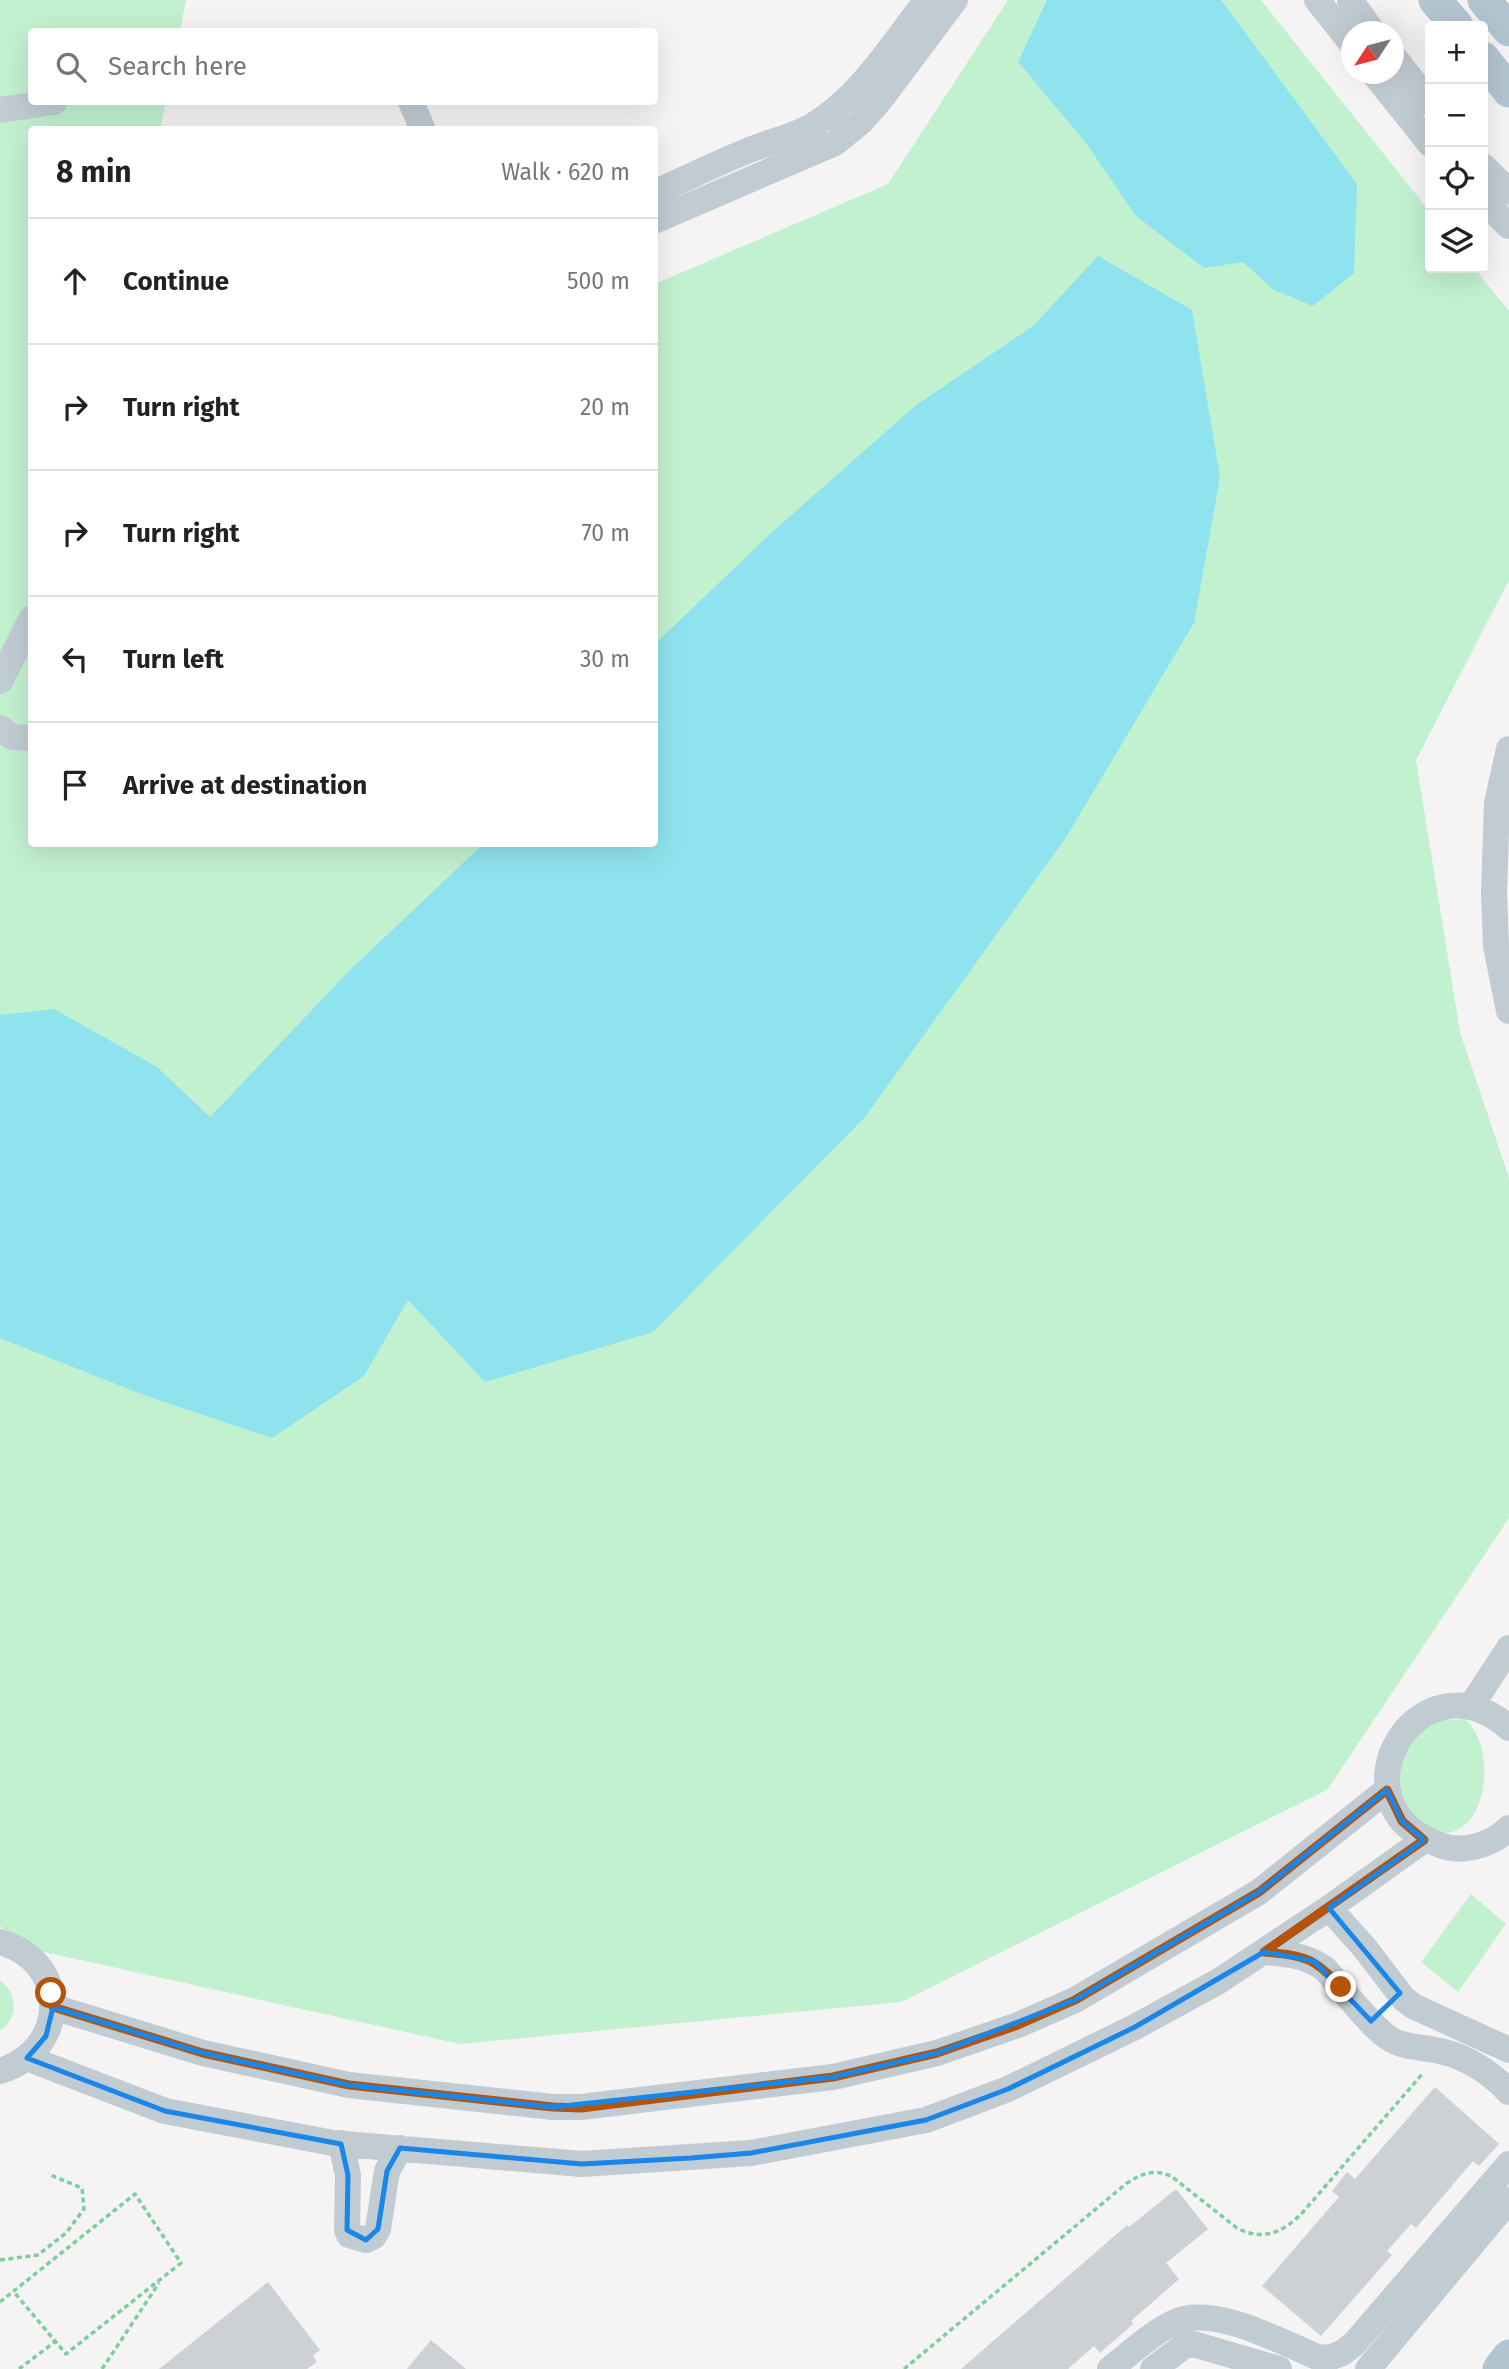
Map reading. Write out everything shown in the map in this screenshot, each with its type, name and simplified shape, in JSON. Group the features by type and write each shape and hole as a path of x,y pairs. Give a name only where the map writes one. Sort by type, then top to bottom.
{"main road":[{"path":"1435,0 1453,21"},
{"path":"1484,0 1509,30"},
{"path":"1488,64 1509,91"},
{"path":"1499,2369 1509,2356"}],"street":[{"path":"658,191 752,149 788,138 823,118 859,87 927,0"},
{"path":"658,219 835,142 861,121 881,99 955,0"},
{"path":"1317,0 1341,30"},
{"path":"1350,0 1365,21"},
{"path":"1404,70 1425,97"},
{"path":"1382,84 1425,138"},
{"path":"0,110 34,105"},
{"path":"412,105 421,126"},
{"path":"1488,171 1509,192"},
{"path":"1488,205 1509,226"},
{"path":"13,669 28,629"},
{"path":"0,727 12,737 28,738"},
{"path":"1508,763 1497,803 1494,893 1496,946 1509,1011"},
{"path":"1471,1706 1509,1648"},
{"path":"1503,1842 1469,1848 1446,1848 1424,1840 1402,1821 1387,1790 1387,1767 1397,1740 1416,1718 1443,1707 1471,1706 1508,1724"},
{"path":"53,2007 203,2053 349,2085 553,2107 581,2108 833,2077 937,2053 1018,2025 1075,2000 1259,1892 1387,1790"},
{"path":"27,2059 165,2110 341,2143 582,2164 751,2153 926,2120 1008,2089 1135,2027 1219,1981 1329,1908 1424,1840"},
{"path":"1329,1908 1413,2006 1503,2047 1481,2068"},
{"path":"0,1942 16,1947 39,1966 49,1985 53,2007 46,2036 38,2048 27,2059 0,2071"},
{"path":"1264,1952 1296,1955 1314,1961 1325,1969 1384,2035 1399,2044 1454,2055 1481,2068 1509,2092"},
{"path":"1371,2021 1400,1993"},
{"path":"341,2143 348,2175 347,2230 349,2235 366,2240 374,2236 378,2229 387,2171 400,2148"},
{"path":"1153,2369 1184,2346 1193,2316 1223,2319 1317,2357 1329,2358 1342,2353 1354,2344 1509,2164"},
{"path":"1368,2369 1509,2200"},
{"path":"1110,2369 1174,2323 1279,2369"}],"path":[{"path":"904,2369 1117,2192 1146,2172 1159,2171 1171,2176 1246,2233 1269,2234 1282,2231 1303,2212 1408,2091"},
{"path":"0,2260 37,2255 65,2233 84,2209 82,2188 48,2174"},
{"path":"0,2302 13,2291 135,2194 181,2263 66,2354 13,2291"},
{"path":"102,2369 162,2278"},
{"path":"19,2369 56,2342"}],"highlighted area":[{"path":"1387,1790 1402,1821 1424,1840 1329,1908 1400,1993 1371,2021 1314,1961 1264,1952 1135,2027 1008,2089 926,2120 751,2153 582,2164 400,2148 387,2171 378,2229 366,2240 347,2230 348,2175 341,2144 165,2111 27,2058 46,2036 53,2007 203,2053 349,2085 553,2107 833,2077 937,2053 1075,2000 1259,1892"}],"green space":[{"path":"0,0 186,0 181,28 28,28 28,105 165,105 161,126 28,126 28,847 658,847 658,283 888,184 1008,0 1261,0 1425,206 1425,273 1478,273 1509,311 1509,580 1416,760 1460,1032 1509,1178 1509,1518 1327,1790 901,2002 460,2044 22,1947 0,1926"},
{"path":"1466,1719 1478,1739 1484,1762 1483,1786 1478,1807 1467,1823 1452,1832 1434,1830 1414,1816 1399,1800 1395,1787 1394,1762 1428,1721"},
{"path":"1471,1894 1506,1924 1458,1992 1421,1962"},
{"path":"0,1980 10,1992 14,2006 11,2020 0,2031"}],"water":[{"path":"1047,0 1221,0 1357,184 1354,273 1313,306 1274,290 1243,262 1204,268 1136,216 1086,143 1018,62"},
{"path":"1098,256 1192,310 1220,477 1194,623 1065,839 865,1117 653,1332 485,1382 408,1300 364,1376 272,1438 141,1394 0,1338 0,1015 54,1009 157,1067 210,1117 347,973 480,847 658,847 658,641 771,533 915,406 1033,326"}],"building":[{"path":"1435,2087 1499,2144 1479,2166 1473,2161 1416,2228 1411,2224 1387,2251 1392,2255 1321,2336 1262,2286 1339,2197 1332,2191 1347,2172 1355,2179"},
{"path":"1176,2189 1208,2229 1166,2263 1179,2279 1131,2321 1133,2324 1100,2353 1094,2346 1068,2369 961,2369 1127,2225 1129,2227"},
{"path":"268,2282 320,2350 313,2356 317,2362 307,2369 159,2369"},
{"path":"431,2340 466,2369 407,2369"}],"route":[{"path":"51,1993 53,2007 203,2053 349,2085 553,2107 581,2108 833,2077 937,2053 1018,2025 1075,2000 1259,1892 1387,1790 1402,1821 1424,1840 1264,1952 1306,1957 1325,1969 1341,1987"}]}
